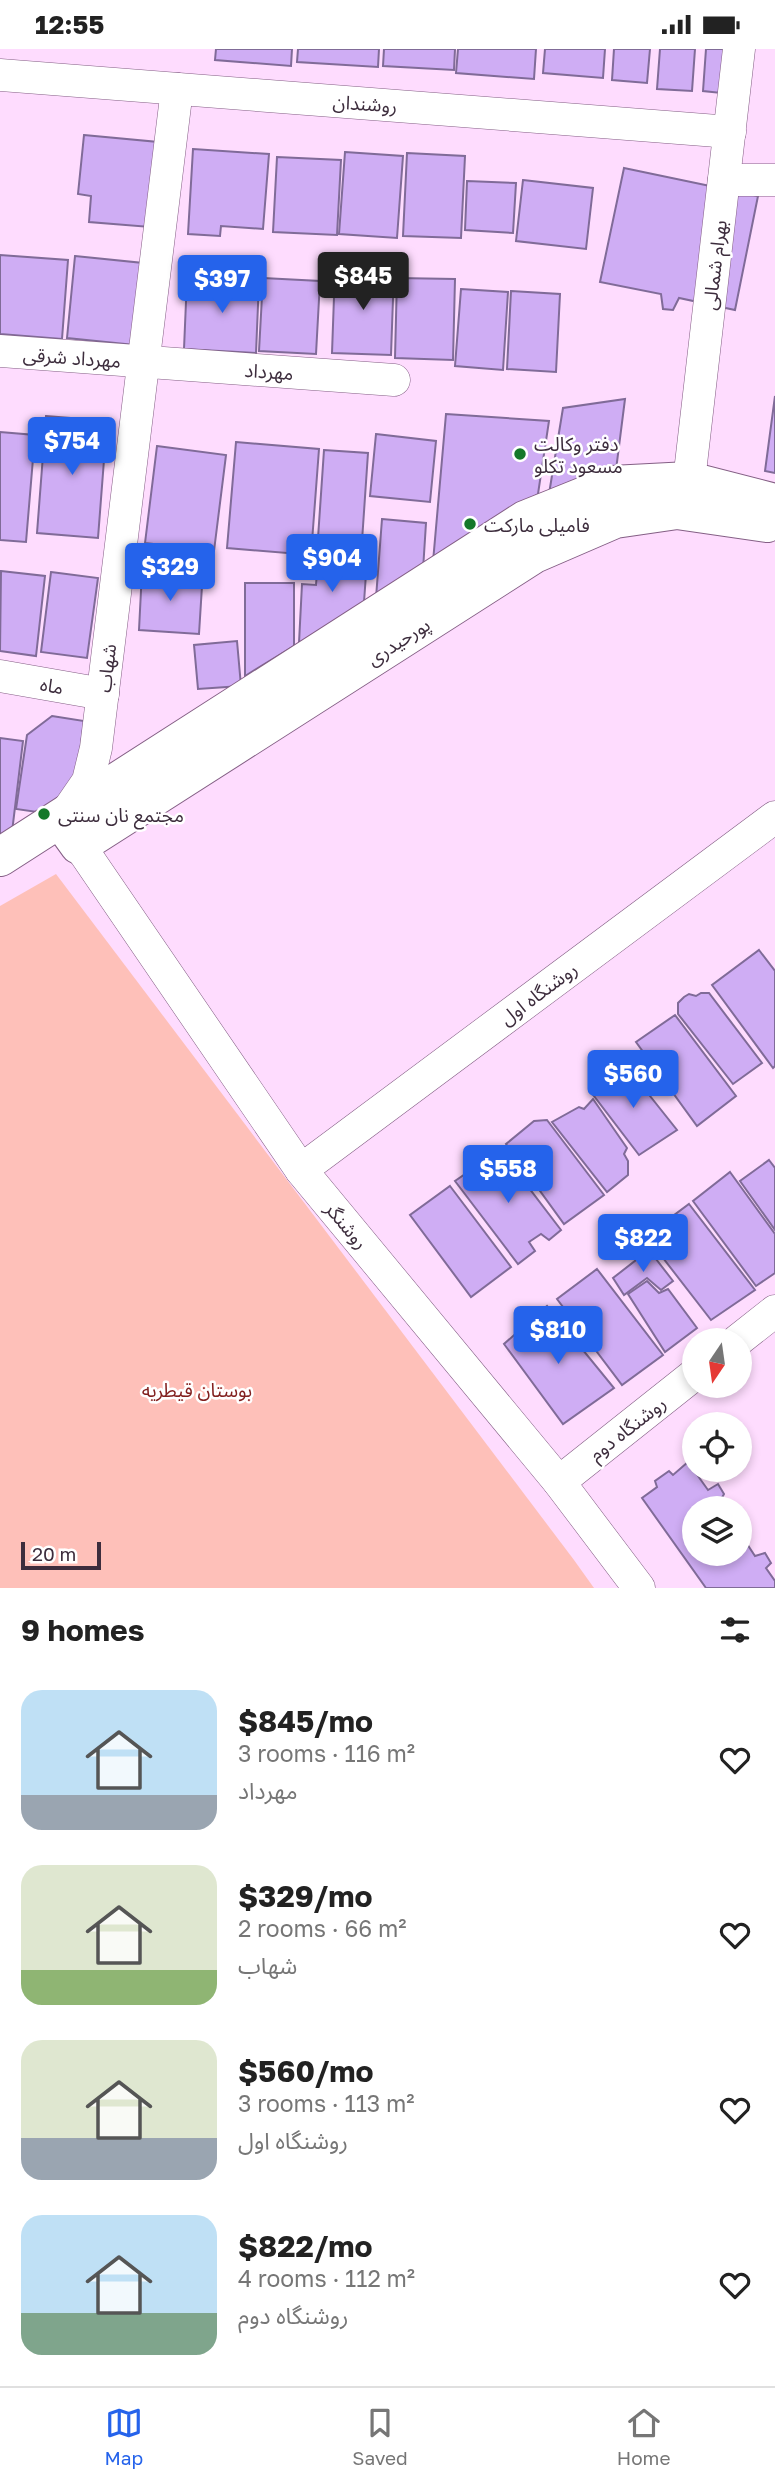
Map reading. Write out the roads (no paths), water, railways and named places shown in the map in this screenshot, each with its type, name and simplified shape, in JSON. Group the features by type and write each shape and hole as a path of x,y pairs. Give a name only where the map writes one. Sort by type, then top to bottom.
{"main road":[{"name":"پورحیدری","path":"70,833 525,520 612,485 690,481 775,503"},
{"name":"پورحیدری","path":"0,857 70,833 534,554 615,519 677,510 775,524"}],"street":[{"name":"بهرام شمالی","path":"690,481 739,49"},
{"name":"روشندان","path":"0,75 730,132"},
{"name":"شهاب","path":"70,833 96,748 177,89"},
{"path":"724,180 775,180"},
{"name":"مهرداد شرقی","path":"0,351 144,362"},
{"name":"مهرداد","path":"144,362 394,380"},
{"name":"ماه","path":"0,676 103,694"},
{"name":"روشنگاه اول","path":"301,1170 775,817"},
{"name":"روشنگر","path":"70,833 301,1170 559,1482 639,1588"},
{"path":"752,1329 775,1311"},
{"name":"روشنگاه دوم","path":"559,1482 682,1384"}],"place":[{"name":"دفتر وکالت مسعود تکلو","path":"520,454"},
{"name":"فامیلی مارکت","path":"470,524"},
{"name":"مجتمع نان سنتی","path":"44,814"}],"park label":[{"name":"بوستان قیطریه","path":"197,1389"}]}
